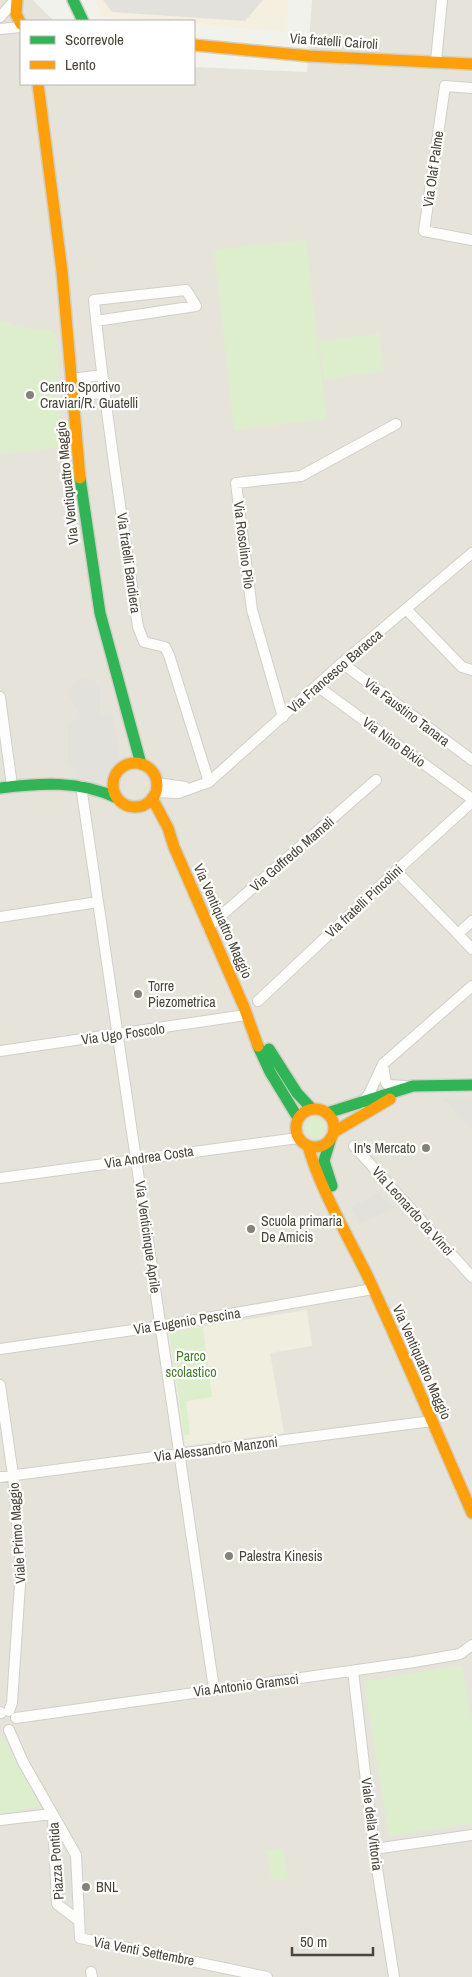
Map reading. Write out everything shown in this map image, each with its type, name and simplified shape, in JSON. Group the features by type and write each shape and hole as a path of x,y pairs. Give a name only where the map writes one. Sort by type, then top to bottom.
{"main road":[{"path":"16,0 16,14 20,24"},
{"path":"70,20 73,14 72,0"},
{"path":"72,0 82,20"},
{"name":"Via fratelli Cairoli","path":"195,45 309,56 472,64"},
{"name":"Via Ventiquattro Maggio","path":"38,85 62,271 81,491 100,613 142,764 152,771 155,791 174,847 270,1072 298,1118"},
{"name":"Via Ventiquattro Maggio","path":"126,765 130,754 130,725"},
{"path":"117,798 113,786 116,773 126,765 142,764"},
{"path":"6,787 70,784 81,786 100,784 113,780"},
{"name":"Via Ventiquattro Maggio","path":"81,786 107,792 128,806 135,807 150,817 174,847"},
{"path":"135,807 148,803 155,791"},
{"name":"Via Ventiquattro Maggio","path":"245,1011 253,1018 282,1072 312,1109"},
{"path":"409,1088 333,1135 324,1146 308,1146 298,1138 295,1128 298,1118 312,1109 327,1113 336,1112 409,1088 472,1085"},
{"path":"327,1113 333,1121 333,1135"},
{"name":"Via Ventiquattro Maggio","path":"333,1135 324,1161 343,1224"},
{"name":"Via Ventiquattro Maggio","path":"308,1146 314,1168 343,1224 373,1289 472,1513"}],"street":[{"path":"0,17 16,0"},
{"path":"436,62 442,0"},
{"path":"0,29 20,26"},
{"name":"Via Olaf Palme","path":"472,88 445,86 424,230 472,240"},
{"name":"Via fratelli Bandiera","path":"96,321 196,306 186,290 94,300 96,321 104,393 138,627 144,642 164,647 169,655 209,782"},
{"path":"72,379 102,375"},
{"path":"73,394 104,393"},
{"name":"Via Rosolino Pilo","path":"283,717 252,610 236,483 301,476 396,424"},
{"name":"Via Francesco Baracca","path":"155,791 178,793 209,782 406,608 472,553"},
{"path":"406,608 462,667 472,670"},
{"name":"Via Faustino Tanara","path":"342,664 472,760"},
{"name":"Via Nino Bixio","path":"317,686 472,801"},
{"path":"0,697 6,787"},
{"name":"Via Goffredo Mameli","path":"208,928 376,780"},
{"name":"Via Venticinque Aprile","path":"81,786 214,1689"},
{"name":"Via fratelli Pincolini","path":"258,1001 472,801"},
{"path":"396,871 472,949"},
{"path":"0,918 98,902"},
{"path":"458,934 472,921"},
{"path":"362,1103 369,1094 383,1064 472,986"},
{"name":"Via Ugo Foscolo","path":"0,1051 118,1036 245,1011"},
{"path":"383,1064 386,1083 409,1088"},
{"name":"Via Andrea Costa","path":"0,1178 298,1138"},
{"name":"Via Leonardo da Vinci","path":"354,1146 472,1277"},
{"name":"Via Eugenio Pescina","path":"0,1349 161,1326 373,1289"},
{"name":"Viale Primo Maggio","path":"0,1385 13,1475 21,1569 12,1703 5,1714"},
{"name":"Via Alessandro Manzoni","path":"0,1477 432,1421"},
{"name":"Via Antonio Gramsci","path":"5,1714 353,1671 460,1654 472,1645"},
{"name":"Viale della Vittoria","path":"353,1671 374,1848 394,1977"},
{"path":"0,1820 52,1814 5,1728 15,1725 5,1714"},
{"name":"Piazza Pontida","path":"52,1814 57,1904 78,1920"},
{"name":"Piazza Pontida","path":"52,1814 76,1855 80,1938"},
{"path":"374,1848 472,1834"},
{"name":"Via Venti Settembre","path":"80,1938 267,1977"}],"shaded area":[{"path":"0,0 33,0 53,20 20,20 20,85 195,85 195,67 307,72 312,0 472,0 472,1977 0,1977"},
{"path":"96,0 289,0 286,32 195,24 195,20 144,20 100,17"},
{"path":"103,0 263,0 245,21 112,12"},
{"path":"89,678 100,685 100,714 102,716 111,710 120,754 113,771 97,781 74,778 77,768 68,766 68,723 79,718 78,710 70,700 69,689 79,679"},
{"path":"442,1098 472,1098 472,1130"},
{"path":"379,1193 394,1208 359,1224 351,1207"},
{"path":"307,1310 312,1346 270,1353 284,1433 185,1446 168,1332"},
{"path":"58,1855 72,1862 73,1904 60,1898"}],"green space":[{"path":"306,240 326,419 234,430 214,250"},
{"name":"Centro Sportivo Craviari/R. Guatelli","path":"0,321 23,328 52,331 58,344 61,447 0,454"},
{"path":"379,334 384,371 324,379 319,341"},
{"path":"315,1118 322,1121 325,1128 322,1135 315,1138 308,1135 305,1128 308,1121"},
{"name":"Parco scolastico","path":"203,1327 212,1397 186,1401 190,1434 184,1435 169,1332"},
{"path":"462,1665 472,1726 472,1823 389,1836 364,1682"},
{"path":"0,1736 8,1744 40,1806 0,1814"},
{"path":"283,1849 288,1879 272,1881 267,1851"}],"traffic: fast":[{"path":"73,0 83,20"},
{"path":"80,478 100,613 141,764"},
{"path":"0,788 59,784 88,788 117,798"},
{"path":"258,1046 270,1072 298,1118"},
{"path":"269,1049 297,1093 312,1109"},
{"path":"327,1113 413,1086 472,1085"},
{"path":"331,1138 324,1161 332,1186"}],"traffic: slow":[{"path":"17,0 16,14 20,22"},
{"path":"195,45 309,56 472,64"},
{"path":"38,85 62,271 80,478"},
{"path":"135,763 147,767 153,773 157,785 153,797 147,803 135,807 123,803 117,797 113,785 117,773 123,767 135,763"},
{"path":"152,798 168,828 174,847 244,1007 258,1046"},
{"path":"334,1132 390,1099"},
{"path":"315,1109 329,1114 334,1128 329,1142 315,1147 301,1142 296,1128 301,1114 315,1109"},
{"path":"308,1146 327,1196 368,1277 472,1513"}],"place":[{"name":"Centro Sportivo Craviari/R. Guatelli","path":"30,395"},
{"name":"Torre Piezometrica","path":"138,994"},
{"name":"In's Mercato","path":"426,1148"},
{"name":"Scuola primaria De Amicis","path":"251,1229"},
{"name":"Palestra Kinesis","path":"229,1556"},
{"name":"BNL","path":"86,1887"}]}
